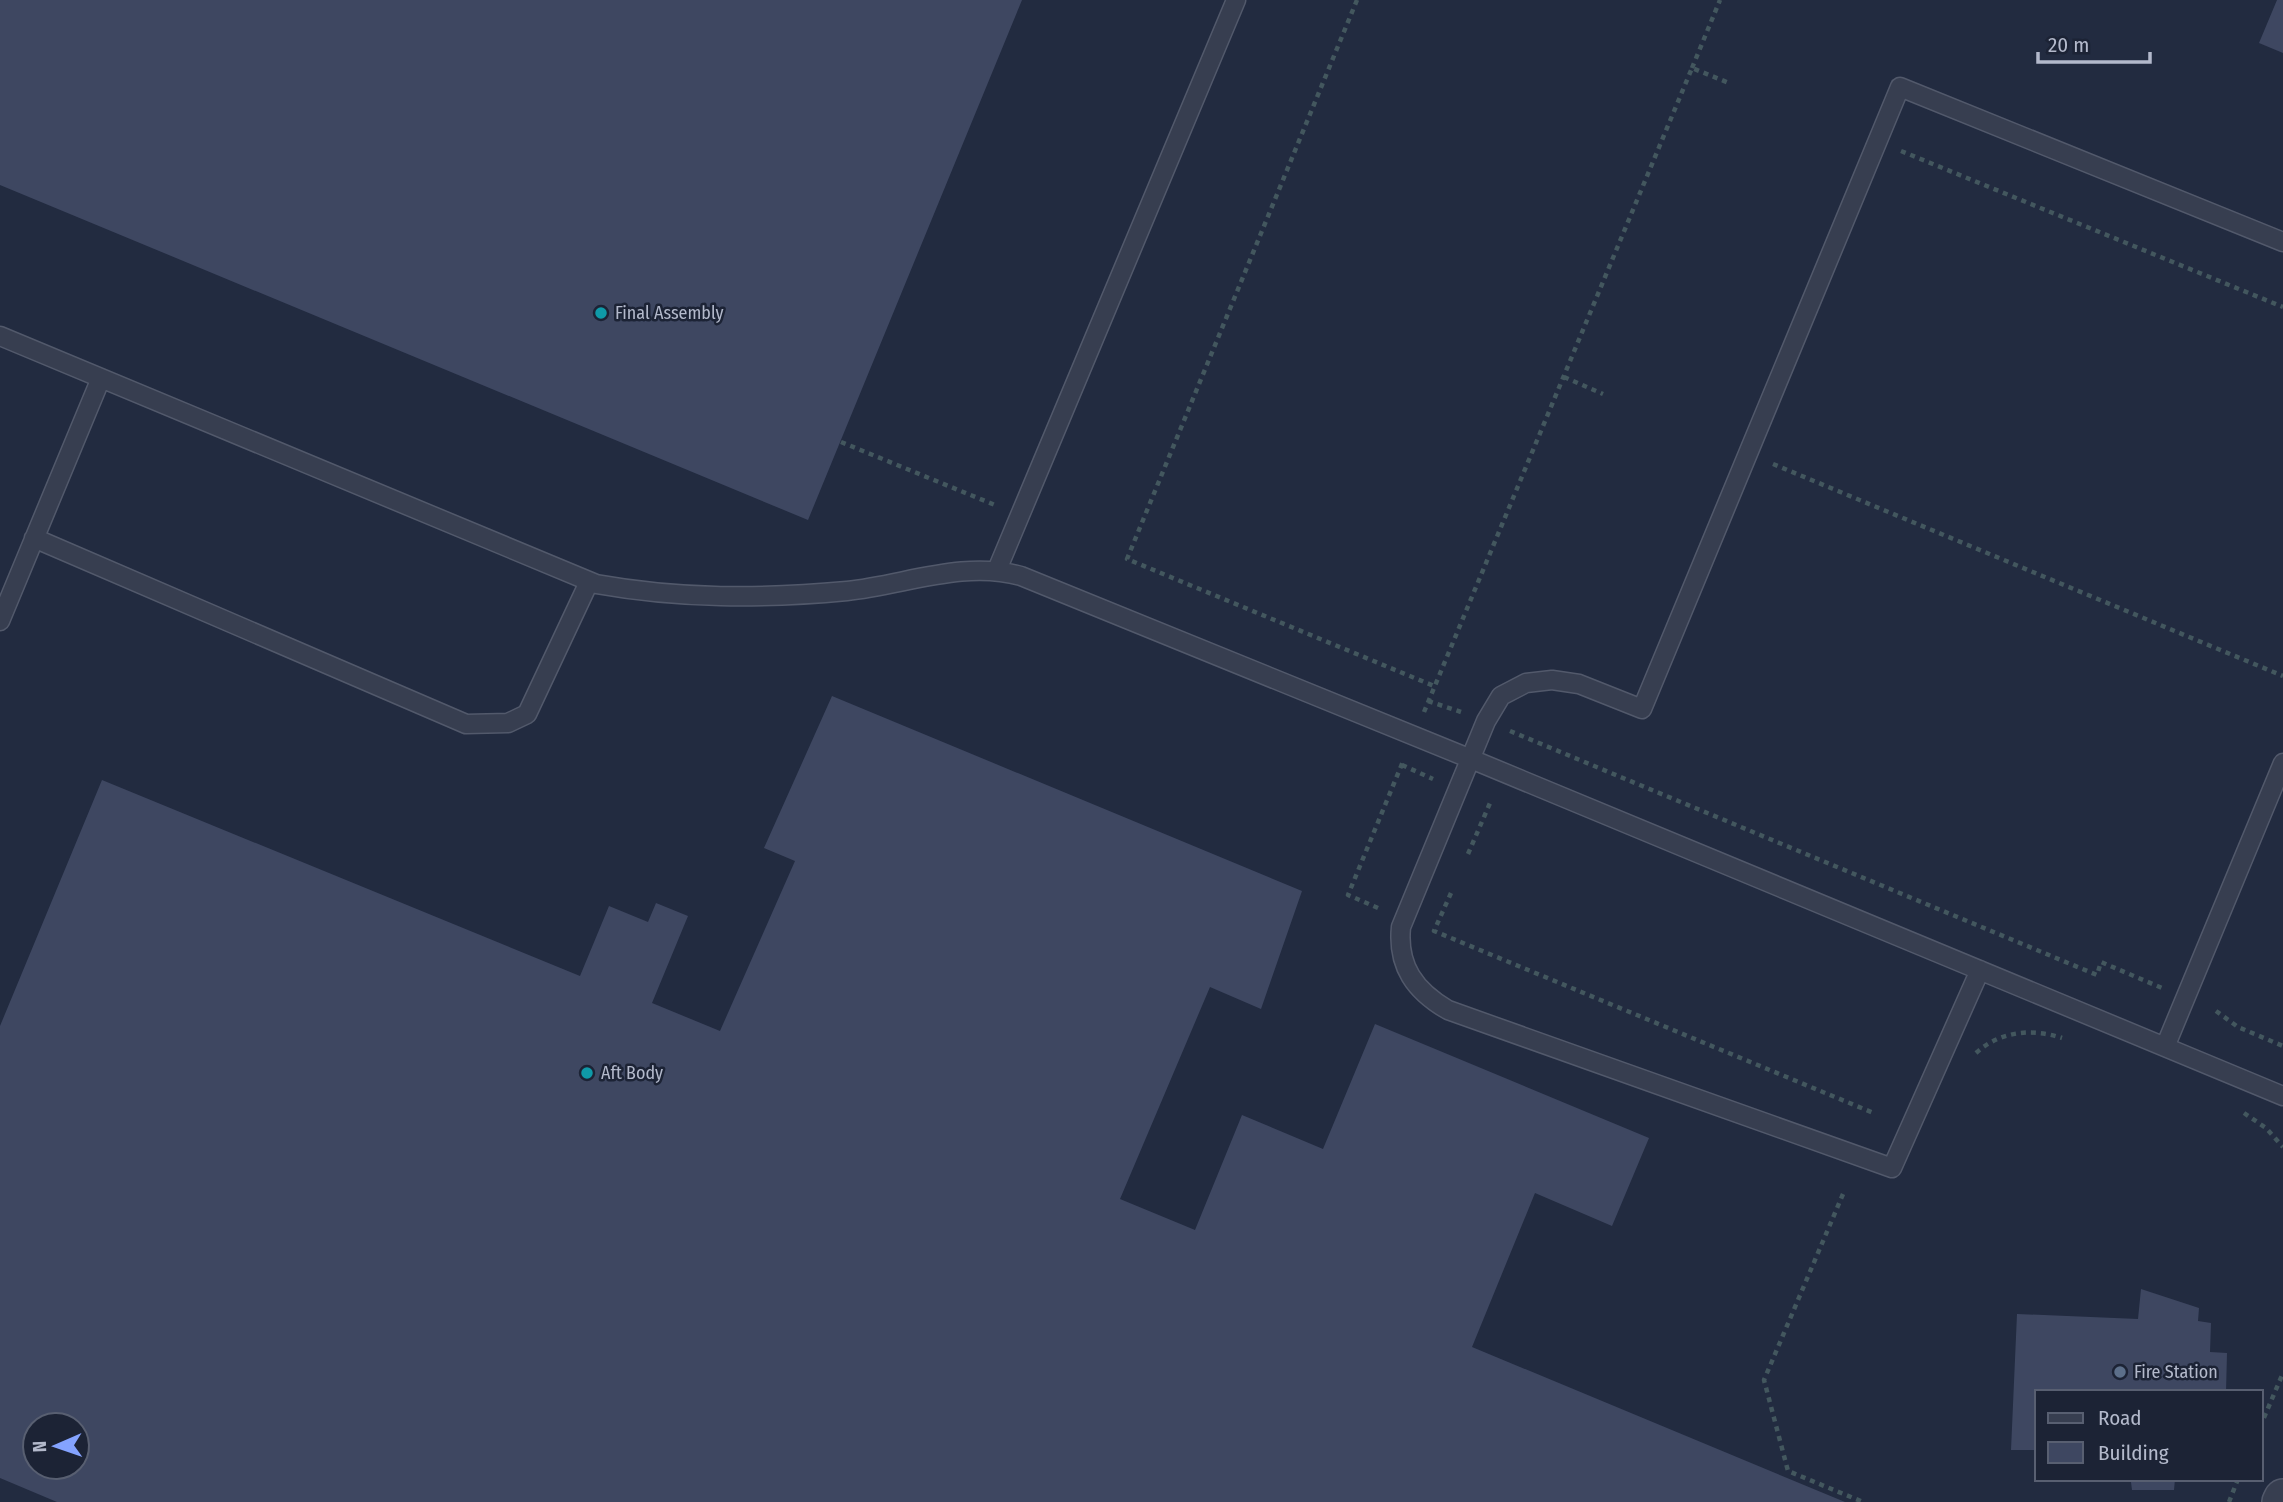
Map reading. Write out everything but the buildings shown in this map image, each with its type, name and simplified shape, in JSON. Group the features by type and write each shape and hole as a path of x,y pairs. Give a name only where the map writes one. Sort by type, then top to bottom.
{"lane":[{"path":"997,570 1236,0"},
{"path":"1980,971 1892,1168 1448,1010 1421,993 1411,980 1401,952 1401,927 1486,721 1501,696 1526,683 1552,680 1579,684 1642,709 1750,455 1900,87 2283,242"},
{"path":"0,336 589,582 671,596 731,598 850,591 970,570 997,570 1021,576 1471,758 2283,1096"},
{"path":"0,621 101,378"},
{"path":"34,538 466,724 508,723 527,714 589,582"},
{"path":"2165,1047 2283,763"}],"path":[{"path":"1357,0 1127,559 1435,686"},
{"path":"1384,910 1348,895 1720,0"},
{"path":"1692,68 1728,83"},
{"path":"1877,141 2283,307"},
{"path":"1564,377 1603,394"},
{"path":"841,442 996,505"},
{"path":"1750,455 2283,676"},
{"path":"1428,701 1470,715"},
{"path":"1509,731 2097,975 2101,962 2165,989"},
{"path":"1402,765 1437,780"},
{"path":"1468,854 1490,803"},
{"path":"1451,893 1434,931 1876,1114"},
{"path":"2216,1011 2238,1027 2283,1046"},
{"path":"1969,1059 1995,1040 2012,1034 2031,1031 2070,1037"},
{"path":"2235,1108 2266,1128 2283,1147"},
{"path":"1843,1194 1764,1380 1788,1471 1863,1502"},
{"path":"2262,1422 2283,1373"},
{"path":"2229,1502 2237,1481"}],"place":[{"name":"Final Assembly","path":"601,313"},
{"name":"Aft Body","path":"587,1073"},
{"name":"Fire Station","path":"2120,1372"}]}
